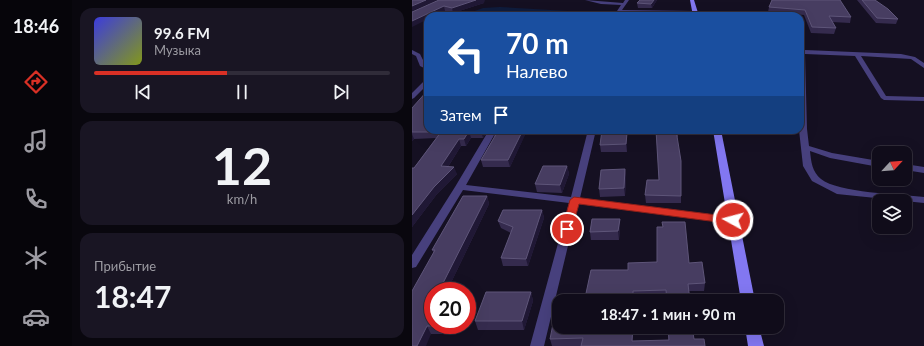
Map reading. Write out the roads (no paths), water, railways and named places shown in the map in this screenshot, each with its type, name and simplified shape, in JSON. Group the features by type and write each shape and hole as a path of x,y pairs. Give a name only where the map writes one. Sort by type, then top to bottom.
{"main road":[{"path":"692,0 695,12"},
{"path":"718,134 747,294"},
{"path":"753,334 756,346"}],"lane":[{"path":"587,0 601,3 625,2"},
{"path":"625,2 619,11 644,12"},
{"path":"412,52 418,55 422,65 424,66"},
{"path":"804,52 912,58 924,66"},
{"path":"857,54 884,98 924,99"},
{"path":"412,97 424,84"},
{"path":"804,123 807,166 817,181 837,191 924,200"},
{"path":"412,264 491,134"},
{"path":"537,346 592,134"},
{"path":"805,147 830,155 872,163"},
{"path":"912,169 924,170"},
{"path":"460,187 733,220"}],"water":[{"path":"500,7 575,12 472,12 483,8"}]}
